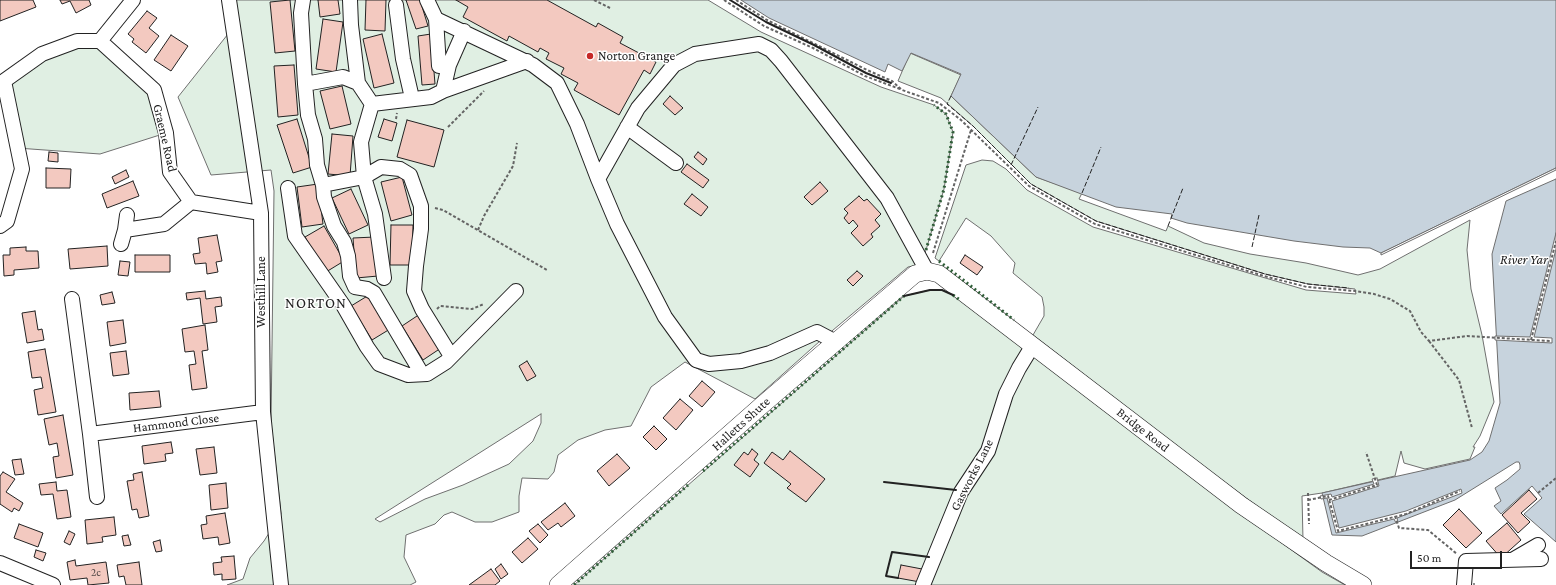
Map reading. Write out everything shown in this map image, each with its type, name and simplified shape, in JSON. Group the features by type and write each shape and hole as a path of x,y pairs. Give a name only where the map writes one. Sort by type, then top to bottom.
{"main road":[{"name":"Halletts Shute","path":"558,585 761,406 914,274 927,271"},
{"name":"Bridge Road","path":"927,271 939,274 1241,505 1326,563 1363,585"}],"street":[{"path":"0,226 7,221 22,169 2,81 42,54 77,41 100,41 134,0"},
{"name":"Westhill Lane","path":"229,0 261,213 262,412 280,585"},
{"path":"303,0 301,13 308,115 315,139 317,165 323,185 324,197 334,226 344,242 348,256 350,276 356,287 367,289 374,293 422,374"},
{"path":"350,0 351,25 358,83 372,104 361,142 364,177 375,214 384,278"},
{"path":"429,1 436,19 439,66"},
{"path":"396,5 404,59 412,98"},
{"path":"436,19 527,61 557,84 577,124 617,224 652,294 665,317 696,360 709,364 741,360 770,353 817,332 836,342"},
{"path":"443,91 449,65 464,31"},
{"name":"Graeme Road","path":"100,41 154,90 166,132 170,172 190,202"},
{"path":"598,179 638,108 674,65 695,54 759,44 771,50 781,61 887,198 927,271"},
{"path":"372,104 412,98 431,97 443,91 527,61"},
{"path":"305,84 343,77 358,83"},
{"path":"627,128 676,163"},
{"path":"323,185 364,177 381,167 400,169 410,175 421,206 421,229 414,291 426,317 451,356"},
{"path":"288,188 295,236 343,305 367,347 379,364 408,375 427,374 446,362 516,291"},
{"path":"125,230 164,224 190,202 261,213"},
{"path":"121,244 127,215"},
{"path":"72,299 97,497"},
{"name":"Gasworks Lane","path":"923,585 961,492 988,451 1006,394 1032,345"},
{"name":"Hammond Close","path":"90,434 262,412"},
{"path":"1514,560 1538,545"},
{"path":"1464,585 1466,561 1541,559"},
{"path":"0,564 53,585"}],"path":[{"path":"594,0 610,8"},
{"path":"724,0 764,26 813,48 865,76 939,103 971,130 1029,186 1094,224 1264,276 1307,287 1355,291 1374,294 1390,299 1410,311 1421,332 1459,380 1472,428"},
{"path":"736,0 767,20 892,81 902,90"},
{"path":"448,127 486,90"},
{"path":"927,271 971,130"},
{"path":"478,230 484,216 513,166 517,143"},
{"path":"421,206 443,210 547,270"},
{"path":"1531,340 1556,241"},
{"path":"426,317 440,306 472,309 484,304"},
{"path":"1429,341 1467,336 1550,341"},
{"path":"1329,500 1377,485 1366,452"},
{"path":"1538,493 1556,478"},
{"path":"1308,500 1328,496 1338,531 1406,514 1460,491"},
{"path":"1308,492 1310,524"},
{"path":"1395,516 1399,528 1428,530 1466,561"}],"green space":[{"path":"222,0 708,0 761,32 881,87 934,105 946,114 953,132 944,189 926,250 920,265 908,267 820,341 755,399 685,362 651,387 631,426 605,430 578,440 558,455 554,472 548,479 522,478 519,496 519,512 492,522 475,522 452,512 444,515 435,524 406,535 404,557 416,582 410,585 227,585 243,579 250,558 264,541 281,514 271,423 274,191 271,170 211,175 178,97 228,34","holes":["541,414 541,423 533,441 509,464 463,485 425,499 380,522 375,519"]},
{"path":"100,41 154,90 166,133 100,154 17,148 4,81 42,54"},
{"path":"910,53 961,75 951,96 1036,177 1082,193 1079,199 1166,231 1168,226 1204,243 1250,254 1306,263 1358,275 1380,269 1470,220 1467,250 1471,289 1482,335 1494,402 1480,436 1473,447 1475,447 1470,459 1425,469 1404,463 1401,451 1395,476 1322,493 1302,496 1303,540 1196,461 1033,335 1044,316 1042,297 1013,273 1015,263 991,236 966,218 939,261 935,258 966,165 982,160 993,161 1006,169 1027,190 1093,227 1306,290 1356,294 1355,289 1308,284 1265,274 1096,221 1031,184 973,126 941,98 898,81"},
{"path":"930,290 942,290 953,295 1024,347 983,449 918,585 574,585 904,296"},
{"path":"1035,356 1239,512 1322,572 1345,585 930,585 966,494 1012,395"}],"water":[{"path":"741,0 1556,0 1556,168 1381,253 1370,248 1343,247 1294,241 1187,223 1171,218 1172,214 1116,207 1036,177 951,96 961,74 911,53 902,71 888,64 885,72 769,18"},
{"name":"River Yar","path":"1556,179 1556,542 1524,514 1542,498 1532,486 1501,514 1494,506 1501,501 1495,488 1520,469 1519,462 1516,462 1455,500 1362,536 1332,535 1322,493 1470,460 1482,452 1489,441 1500,403 1492,254 1506,201"}],"pier":[{"path":"1556,168 1556,170 1381,255 1381,253"},
{"path":"1556,233 1556,249 1534,337 1552,338 1552,343 1495,340 1495,336 1530,337"},
{"path":"1377,478 1379,486 1332,501 1339,528 1406,511 1461,489 1462,493 1397,518 1398,522 1396,523 1394,519 1336,533 1327,498 1321,499 1320,496 1331,494 1332,497 1374,484 1372,479"}],"building":[{"path":"0,0 33,0 36,7 0,21"},
{"path":"60,0 89,0 91,5 76,13 70,1 62,4"},
{"path":"290,0 295,51 275,53 270,2"},
{"path":"318,0 338,0 340,14 320,17"},
{"path":"366,0 386,0 385,31 365,30"},
{"path":"406,0 420,0 428,26 416,29"},
{"path":"456,0 547,0 596,27 598,23 623,37 620,43 656,62 650,74 644,70 619,115 574,90 578,83 561,74 564,68 546,59 549,53 540,48 538,52 509,36 507,41 463,17 468,7"},
{"path":"147,11 157,18 149,28 159,36 146,53 132,42 134,39 128,34"},
{"path":"323,19 343,22 336,72 316,69"},
{"path":"382,34 394,83 374,88 363,39"},
{"path":"431,34 435,84 422,85 418,36"},
{"path":"171,35 188,46 171,71 154,60"},
{"path":"294,65 298,115 278,117 274,66"},
{"path":"342,86 351,124 330,129 320,91"},
{"path":"670,96 683,108 675,115 663,104"},
{"path":"297,119 312,167 293,173 277,125"},
{"path":"384,119 397,123 392,141 378,137"},
{"path":"407,120 444,130 434,167 397,157"},
{"path":"332,134 353,136 350,176 328,174"},
{"path":"49,152 58,153 58,162 48,161"},
{"path":"698,152 707,159 703,165 694,157"},
{"path":"687,164 709,180 703,188 681,172"},
{"path":"46,168 71,169 70,188 46,188"},
{"path":"126,170 129,177 115,184 112,177"},
{"path":"402,177 412,215 391,221 381,182"},
{"path":"133,181 139,196 107,208 102,194"},
{"path":"820,182 828,191 812,205 804,197"},
{"path":"318,184 323,224 302,227 297,187"},
{"path":"351,189 368,225 349,234 332,198"},
{"path":"692,194 708,207 701,216 684,204"},
{"path":"859,196 864,201 867,199 881,214 875,220 880,226 871,234 873,237 863,246 851,233 858,226 853,220 849,224 844,218 848,213 844,209"},
{"path":"391,225 413,225 412,265 390,265"},
{"path":"324,226 344,261 326,272 305,237"},
{"path":"217,235 222,261 216,262 218,272 207,274 206,263 195,264 193,254 200,253 198,238"},
{"path":"375,237 378,276 356,278 353,238"},
{"path":"107,246 108,266 70,269 68,249"},
{"path":"26,247 26,251 38,251 39,268 14,270 14,275 4,276 3,255 10,255 10,248"},
{"path":"135,255 170,255 170,272 135,272"},
{"path":"965,255 983,267 977,275 960,263"},
{"path":"120,261 130,262 128,276 118,275"},
{"path":"857,271 863,276 853,286 847,280"},
{"path":"205,291 206,299 221,297 222,306 215,307 217,322 203,324 200,298 187,300 186,293"},
{"path":"112,292 115,303 102,305 100,295"},
{"path":"369,295 390,329 372,340 351,306"},
{"path":"35,311 38,330 42,329 44,340 27,343 22,313"},
{"path":"420,314 441,348 423,360 402,326"},
{"path":"123,320 126,343 110,346 107,322"},
{"path":"205,325 208,350 202,351 207,388 192,390 189,365 196,364 194,351 185,352 182,329"},
{"path":"45,349 56,412 38,415 34,390 43,388 41,377 32,378 28,352"},
{"path":"126,351 129,374 113,376 110,353"},
{"path":"527,361 536,376 527,381 519,366"},
{"path":"702,381 715,392 702,407 689,396"},
{"path":"159,391 161,407 130,410 129,393"},
{"path":"680,399 693,410 676,430 663,418"},
{"path":"63,415 73,475 56,478 53,457 59,456 57,443 49,445 44,419"},
{"path":"654,426 667,439 656,450 643,437"},
{"path":"171,442 173,453 165,454 166,461 144,464 142,446"},
{"path":"214,447 217,473 200,475 196,449"},
{"path":"752,449 758,454 754,460 759,464 750,477 734,465 744,452 748,455"},
{"path":"790,451 825,479 806,502 787,488 791,484 764,463 772,452 783,460"},
{"path":"617,454 630,468 609,486 597,471"},
{"path":"21,459 24,474 15,475 12,460"},
{"path":"3,472 15,479 6,492 23,503 19,511 14,508 12,512 0,504 0,476"},
{"path":"142,472 149,516 139,518 137,509 132,510 127,481 134,480 133,474"},
{"path":"56,482 57,491 67,490 71,517 57,519 53,494 41,495 39,484"},
{"path":"226,483 228,508 211,510 209,485"},
{"path":"1529,490 1537,499 1521,513 1530,522 1518,533 1502,515"},
{"path":"565,503 575,516 561,527 558,523 548,530 541,522"},
{"path":"1459,509 1482,533 1466,548 1443,525"},
{"path":"225,513 230,543 219,545 218,537 203,539 201,525 207,524 206,516"},
{"path":"114,517 116,535 102,537 103,542 87,544 85,520"},
{"path":"1507,523 1521,540 1501,558 1486,541"},
{"path":"19,524 43,533 38,547 14,538"},
{"path":"538,524 548,535 540,543 529,531"},
{"path":"69,531 75,534 70,545 64,542"},
{"path":"128,535 131,545 124,546 122,536"},
{"path":"528,538 538,549 522,563 512,552"},
{"path":"160,540 162,551 156,552 153,542"},
{"path":"36,550 46,553 43,561 34,557"},
{"path":"234,556 236,579 222,580 222,574 214,575 213,563 222,562 221,557"},
{"path":"75,560 76,566 106,562 109,583 88,585 87,578 70,580 67,562"},
{"path":"139,562 142,585 126,585 124,576 119,577 117,565"},
{"path":"501,564 508,574 501,579 495,569"},
{"path":"901,565 922,569 920,582 898,578"},
{"path":"491,569 500,581 495,585 469,585"}],"hedge":[{"path":"926,250 944,189 953,132 946,114 934,105"},
{"path":"939,261 1014,320"},
{"path":"953,295 960,300"},
{"path":"703,471 904,296"},
{"path":"574,585 688,485"}],"fence":[{"path":"951,96 947,104 973,126 1031,184 1096,221 1265,274 1308,284 1349,288"},
{"path":"1011,165 1038,107"},
{"path":"1082,193 1101,147"},
{"path":"1168,226 1183,188"},
{"path":"1252,247 1259,215"}],"wall":[{"path":"730,0 766,22 814,45 866,73 891,83"},
{"path":"904,296 930,290 942,290 953,295"},
{"path":"884,482 956,490"},
{"path":"898,578 886,576 892,552 929,557"}],"place":[{"name":"Norton Grange","path":"590,56"}],"district":[{"name":"NORTON","path":"316,303"}]}
